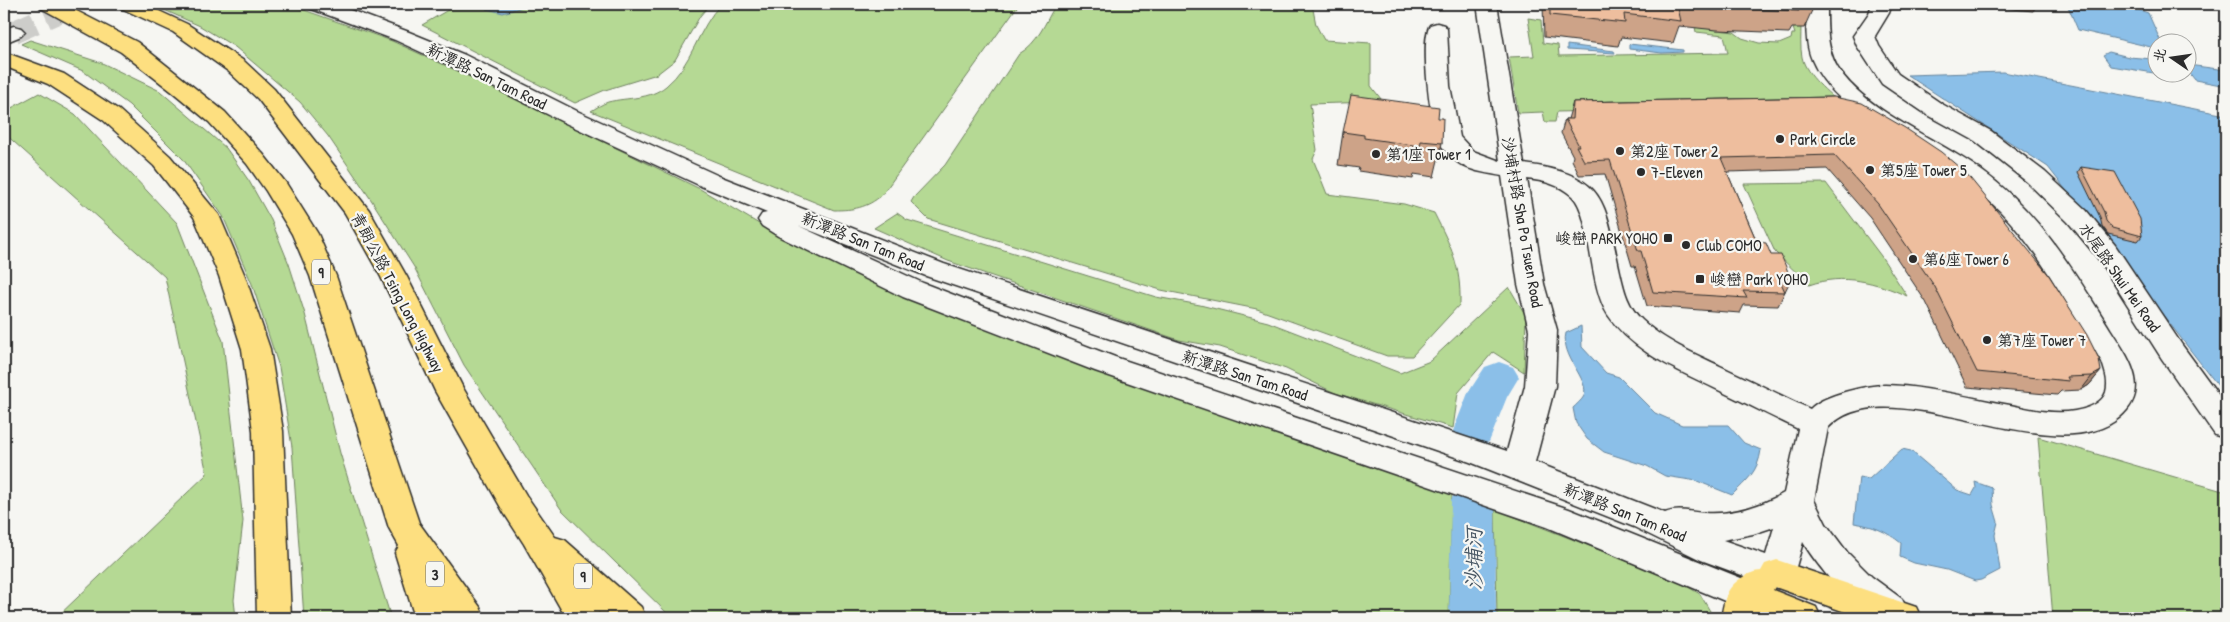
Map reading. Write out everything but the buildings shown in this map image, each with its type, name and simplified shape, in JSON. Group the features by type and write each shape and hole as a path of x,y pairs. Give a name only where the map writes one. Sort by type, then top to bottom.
{"main road":[{"name":"9","path":"48,4 129,47 176,83 216,117 255,159 277,188 305,234 323,276 405,528 432,618"},
{"name":"青朗公路 Tsing Long Highway","path":"128,4 180,28 236,66 266,94 356,210 394,277 450,391 584,618"},
{"path":"4,58 56,79 111,115 162,161 206,215 232,276 256,349 268,431 274,618"},
{"name":"3","path":"405,528 468,618"},
{"name":"9","path":"536,534 630,618"},
{"path":"1741,606 1777,574"},
{"path":"1741,606 1787,615 1777,574"},
{"path":"1777,574 1901,617"}],"street":[{"name":"新潭路 San Tam Road","path":"316,4 384,28 448,56 710,182 935,270 1481,454 1645,518 1713,550 1777,574"},
{"name":"沙埔村路 Sha Po Tsuen Road","path":"1487,4 1531,284 1543,330 1540,386 1518,469"},
{"name":"水尾路 Shui Mei Road","path":"1882,4 1879,13 1864,36 1868,46 1890,78 1934,109 1983,136 2036,177 2078,216 2106,251 2172,352 2226,427"},
{"path":"1777,574 1798,500 1814,424 1825,412 1841,404 1884,396 2046,423 2073,423 2095,418 2111,408 2120,395 2122,379 2116,361 2044,248 2012,210 1971,174 1868,108 1833,78 1824,64 1819,50 1814,5"},
{"path":"1437,28 1436,62 1440,100 1450,140 1458,151 1472,160 1490,166 1552,175 1568,181 1581,190 1590,200 1610,289 1617,307 1632,326 1645,337 1678,358 1814,424"},
{"name":"新潭路 San Tam Road","path":"710,182 788,230 922,293 1105,364 1558,518 1741,606"},
{"path":"1518,469 1522,482 1530,493 1558,518"},
{"path":"1645,518 1698,527 1718,528 1758,522 1778,513 1798,500"},
{"path":"1798,500 1814,534 1838,568 1865,593 1901,617"}],"green space":[{"path":"151,4 287,4 392,41 475,79 700,189 781,237 1452,493 1449,618 672,618 561,509 464,365 414,267 372,201 328,136 300,102 235,47 200,26"},
{"path":"466,4 710,4 700,16 675,60 657,74 605,90 575,103 422,25 453,7"},
{"path":"721,4 1019,4 882,195 871,203 860,207 834,210 591,111 608,102 653,94 666,86 682,68 706,24"},
{"path":"1056,4 1312,4 1316,25 1324,40 1371,43 1371,86 1381,99 1372,102 1310,104 1317,150 1313,159 1327,194 1404,204 1434,213 1457,267 1460,304 1412,356 1387,356 1257,309 1161,290 928,219 911,202 945,165 1019,54 1036,38"},
{"path":"1528,18 1541,20 1543,43 1558,45 1559,56 1728,53 1724,35 1696,32 1695,27 1734,32 1742,38 1759,43 1779,44 1791,39 1792,34 1795,34 1792,25 1801,26 1801,49 1804,64 1819,84 1842,105 1557,112 1555,122 1545,122 1543,112 1518,113 1509,57 1534,56"},
{"path":"30,40 102,63 160,91 226,148 249,181 271,220 289,264 305,314 340,453 391,618 304,618 292,447 279,367 252,284 223,216 183,159 129,105 83,71 21,44"},
{"path":"39,93 75,114 177,223 223,341 243,521 234,600 236,618 56,618 207,474 165,277 4,133 4,112"},
{"path":"1826,183 1881,256 1907,296 1871,283 1859,281 1834,280 1809,285 1775,252 1744,184"},
{"path":"897,213 907,220 1156,297 1200,305 1268,322 1400,373 1430,361 1509,287 1526,316 1524,372 1493,352 1458,393 1453,428 1335,393 1286,369 1220,347 1179,340 948,261 874,228"},
{"path":"2038,437 2226,492 2226,618 2053,618"},
{"path":"1495,509 1676,580 1700,594 1714,618 1497,618"}],"water":[{"path":"493,4 532,4 503,13 487,9"},
{"path":"2067,4 2122,4 2148,13 2157,32 2148,32 2148,46 2078,30"},
{"path":"1629,44 1683,50 1683,52 1662,53 1629,49"},
{"path":"1567,45 1614,51 1615,53 1567,50"},
{"path":"2109,52 2129,57 2148,59 2148,72 2111,66 2103,55"},
{"path":"2198,66 2226,70 2226,86 2198,81"},
{"path":"2003,72 2226,115 2226,396 2048,167 1907,75"},
{"path":"1581,326 1582,347 1606,373 1619,377 1655,413 1682,425 1728,425 1744,443 1761,450 1760,458 1754,470 1732,495 1697,481 1665,476 1647,466 1604,452 1587,439 1576,423 1573,408 1583,398 1585,389 1567,351 1565,342 1566,333"},
{"path":"1902,449 1911,451 1957,490 1972,495 1976,488 1975,482 1992,488 1993,505 1998,522 1995,535 2000,570 1981,580 1975,581 1947,570 1914,563 1900,557 1901,543 1890,535 1854,523 1859,477 1869,479"}],"waterway":[{"name":"沙埔河","path":"1474,431 1488,393 1499,377"},
{"name":"沙埔河","path":"1473,500 1473,618"}],"tunnel":[{"path":"14,32 76,4"}],"place":[{"name":"Park Circle","path":"1780,139"},
{"name":"第2座 Tower 2","path":"1620,151"},
{"name":"第1座 Tower 1","path":"1376,154"},
{"name":"第5座 Tower 5","path":"1870,170"},
{"name":"7-Eleven","path":"1641,172"},
{"name":"峻巒 PARK YOHO","path":"1668,238"},
{"name":"Club COMO","path":"1686,245"},
{"name":"第6座 Tower 6","path":"1913,259"},
{"name":"峻巒 Park YOHO","path":"1700,279"},
{"name":"第7座 Tower 7","path":"1987,340"}]}
